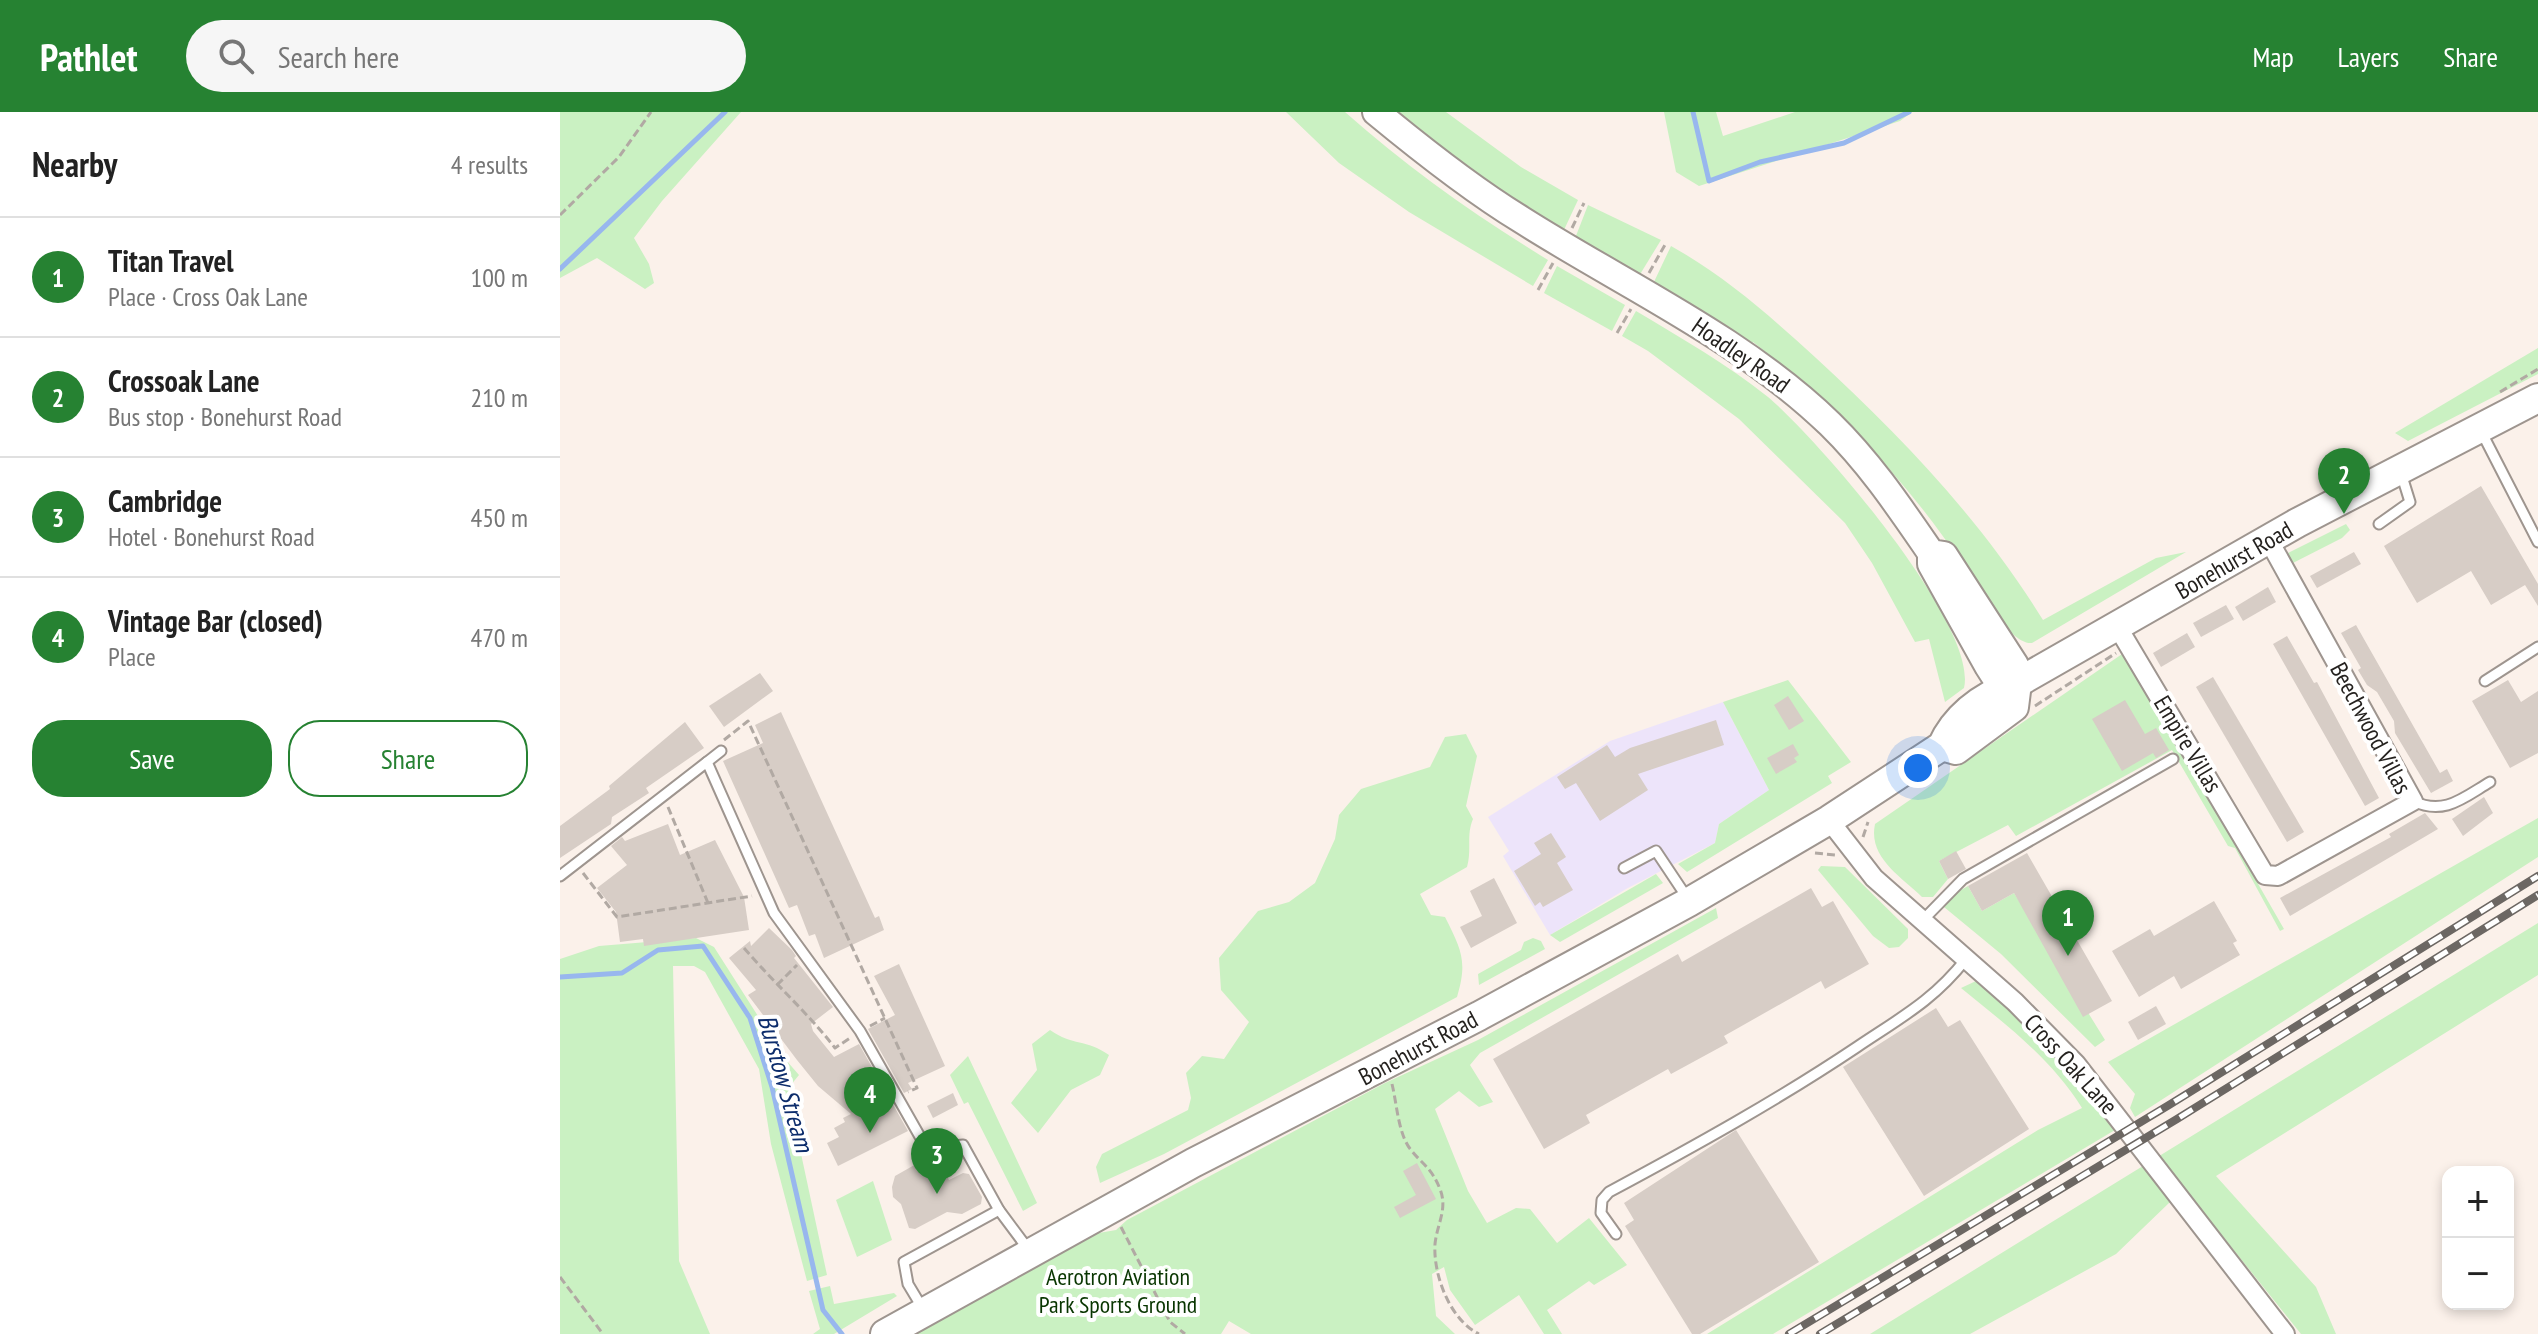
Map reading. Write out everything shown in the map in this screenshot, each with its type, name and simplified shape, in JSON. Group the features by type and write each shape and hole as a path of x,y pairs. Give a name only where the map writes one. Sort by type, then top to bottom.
{"main road":[{"name":"Bonehurst Road","path":"885,1334 1193,1163 1385,1066 1689,902 1829,820 1942,746 1950,727 1991,692 2123,635 2268,539 2538,398"}],"street":[{"name":"Hoadley Road","path":"1376,112 1451,171 1520,219 1721,338 1793,391 1857,452 1885,484 1931,553 1944,555 2015,665 2017,683"},
{"name":"Beechwood Villas","path":"2258,863 2265,875 2278,876 2413,801 2268,539"},
{"name":"Empire Villas","path":"2123,635 2258,863"},
{"name":"Cross Oak Lane","path":"1829,820 1874,878 2059,1045 2103,1095 2285,1334"}],"lane":[{"path":"2481,430 2538,542"},
{"path":"2379,524 2410,502 2400,470"},
{"path":"2485,681 2538,647"},
{"path":"560,876 721,751"},
{"path":"1921,922 1963,879 2173,759"},
{"path":"707,762 774,913 860,1031 927,1149 963,1145 999,1210 1031,1254"},
{"path":"2413,801 2435,809 2446,808 2490,782"},
{"path":"1624,868 1656,851 1689,902"},
{"path":"1616,1234 1601,1213 1602,1200 1609,1192 1782,1095 1905,1018 1938,993 1966,959"},
{"path":"925,1312 908,1284 904,1262 999,1210"}],"path":[{"path":"560,215 619,157 651,112"},
{"path":"2499,392 2538,369"},
{"path":"2027,712 2123,635"},
{"path":"721,751 717,746 748,721 917,1088 897,1098"},
{"path":"663,795 708,903"},
{"path":"1862,841 1869,820"},
{"path":"576,864 617,917 765,894"},
{"path":"744,948 776,986 808,1013 835,1048 860,1031"},
{"path":"776,986 806,957"},
{"path":"1385,1066 1391,1077 1404,1135 1412,1151 1424,1159 1441,1191 1444,1211 1435,1244 1445,1297 1470,1330 1479,1334"},
{"path":"1115,1222 1170,1322 1185,1334"},
{"path":"560,1277 603,1334"}],"shaded area":[{"path":"1723,702 1769,790 1719,824 1715,843 1626,889 1550,935 1503,856 1509,851 1488,817 1610,741"}],"green space":[{"path":"560,112 741,112 662,201 634,238 649,264 654,283 645,289 597,258 560,278"},
{"path":"1286,112 1345,112 1443,190 1548,260 1533,286 1409,212 1339,163"},
{"path":"1391,112 1446,112 1521,167 1578,200 1563,232 1482,182"},
{"path":"1664,112 1716,112 1723,136 1795,112 1912,112 1900,121 1699,186 1676,172"},
{"path":"1588,205 1661,240 1639,276 1574,241"},
{"path":"1671,246 1710,270 1764,312 1879,418 1967,514 2043,620 2156,558 2186,552 2032,643 2023,641 2013,635 1994,613 1917,502 1840,418 1753,342 1745,352 1653,284"},
{"path":"1557,266 1625,305 1612,331 1544,293"},
{"path":"1636,311 1704,352 1768,397 1822,451 1922,579 1947,622 1962,659 1964,688 1945,702 1929,639 1915,642 1872,563 1845,523 1739,419 1648,351 1622,336"},
{"path":"2538,348 2538,374 2408,441 2395,433"},
{"path":"2346,524 2350,530 2342,538 2289,565 2286,554"},
{"path":"2125,652 2284,929 2280,931 2235,848 2228,846 2172,750 2016,836 2008,825 1939,861 1948,879 1933,897 1922,897 1881,856 1874,836 1875,824"},
{"path":"1788,680 1851,762 1828,776 1832,783 1687,872 1678,864 1715,843 1719,824 1769,790 1723,702"},
{"path":"1466,734 1477,756 1466,806 1473,819 1467,867 1420,894 1431,915 1445,917 1459,947 1462,974 1457,997 1164,1154 1100,1183 1096,1167 1102,1154 1188,1110 1191,1098 1186,1073 1202,1056 1224,1059 1249,1022 1221,990 1219,958 1258,911 1289,902 1315,883 1335,839 1339,815 1361,789 1430,767 1445,737"},
{"path":"2538,818 2538,857 2135,1117 2130,1108 2135,1094 2108,1062"},
{"path":"1821,866 1845,867 1908,929 1908,938 1899,947 1889,948 1873,936 1818,870"},
{"path":"1656,874 1663,883 1560,942 1550,935"},
{"path":"1968,886 1982,911 2014,893 2105,1040 2095,1047 2001,954 1944,907 1952,895"},
{"name":"Aerotron Aviation Park Sports Ground","path":"1716,908 1718,918 1480,1053 1470,1065 1493,1102 1479,1107 1459,1091 1435,1109 1468,1191 1487,1223 1516,1208 1530,1209 1557,1243 1589,1218 1627,1265 1594,1285 1589,1281 1547,1310 1562,1334 1544,1334 1519,1295 1475,1325 1450,1290 1444,1267 1432,1274 1436,1316 1455,1334 1251,1334 1229,1321 1221,1334 908,1334 1093,1234 1116,1230 1127,1220 1385,1083 1478,1040"},
{"path":"2538,923 2538,975 2216,1176 2316,1287 2336,1334 2301,1334 2187,1192 2169,1203 2116,1254 1970,1334 1870,1334"},
{"path":"696,938 714,947 786,1060 799,1075 790,1086 794,1121 827,1275 807,1281 771,1144 759,1069 705,972 694,966 673,966 679,1261 710,1334 560,1334 560,959 599,946"},
{"path":"1533,938 1541,941 1545,949 1479,985 1478,974 1521,950 1524,942"},
{"path":"1976,981 1999,997 2076,1074 2120,1127 1773,1334 1707,1334 2038,1130 2082,1108 2042,1058 1961,988"},
{"path":"1050,1030 1109,1055 1100,1075 1071,1090 1038,1133 1011,1103 1037,1070 1032,1044"},
{"path":"968,1056 1037,1203 1023,1211 968,1102 964,1104 950,1075"},
{"path":"873,1181 892,1240 857,1257 836,1200"},
{"path":"830,1286 834,1304 894,1293 897,1296 834,1334 813,1334 820,1329 809,1291"}],"building":[{"path":"2481,486 2538,584 2538,606 2525,585 2491,605 2471,571 2417,603 2384,546"},
{"path":"2354,552 2361,564 2317,588 2310,576"},
{"path":"2268,587 2276,602 2243,621 2235,607"},
{"path":"2226,605 2234,619 2201,637 2193,623"},
{"path":"2356,625 2440,773 2447,769 2453,781 2431,793 2395,733 2394,721 2377,692 2367,685 2358,670 2361,668 2341,633"},
{"path":"2187,633 2195,647 2161,667 2153,653"},
{"path":"2287,636 2314,683 2317,682 2379,798 2365,806 2273,644"},
{"path":"760,673 773,691 724,727 709,706"},
{"path":"2213,677 2304,832 2287,842 2196,687"},
{"path":"2508,680 2521,702 2538,691 2538,753 2510,768 2472,701"},
{"path":"1788,696 1804,721 1789,730 1774,705"},
{"path":"2125,700 2145,734 2156,728 2169,750 2156,758 2153,753 2122,771 2092,719"},
{"path":"781,712 875,918 879,916 884,930 824,958 815,934 809,936 797,905 789,908 723,761 763,743 755,725"},
{"path":"1716,720 1724,745 1638,774 1648,790 1600,821 1576,783 1565,789 1557,777 1607,745 1615,757 1630,748"},
{"path":"685,722 704,748 646,788 649,793 612,817 611,824 560,858 560,826 610,789 609,786"},
{"path":"1793,744 1799,755 1794,758 1797,762 1776,774 1767,758"},
{"path":"2484,797 2493,813 2463,836 2452,819"},
{"path":"2425,813 2438,829 2290,916 2280,898 2391,837 2389,834"},
{"path":"668,824 680,855 715,840 744,897 749,930 644,946 643,939 620,942 616,912 597,888 627,865 611,846 622,837 625,841"},
{"path":"1551,833 1566,857 1557,863 1573,890 1543,907 1540,902 1535,906 1514,871 1541,854 1534,843"},
{"path":"1956,851 1966,869 1948,879 1939,861"},
{"path":"2027,853 2112,1001 2083,1017 2014,893 1982,911 1968,886"},
{"path":"1494,878 1517,923 1471,948 1460,927 1482,916 1470,891"},
{"path":"1811,888 1822,907 1833,901 1869,964 1825,989 1821,981 1724,1036 1728,1043 1671,1074 1668,1069 1586,1115 1590,1123 1544,1149 1493,1059 1678,954 1682,962"},
{"path":"2214,901 2237,941 2233,943 2240,955 2181,989 2174,976 2139,997 2112,951 2150,929 2154,936"},
{"path":"769,928 792,950 796,956 794,958 833,1007 811,1024 813,1031 834,1057 859,1044 908,1131 838,1166 827,1143 839,1137 834,1128 851,1114 818,1086 797,1060 748,995 756,990 729,958 750,941 751,946"},
{"path":"899,964 945,1066 908,1083 912,1089 904,1093 868,1029 895,1015 874,976"},
{"path":"2156,1006 2166,1024 2138,1040 2128,1022"},
{"path":"1936,1008 1948,1027 1960,1020 2029,1129 1924,1196 1843,1067"},
{"path":"953,1093 958,1105 933,1118 927,1106"},
{"path":"1736,1130 1819,1262 1700,1334 1692,1334 1625,1226 1634,1220 1624,1203"},
{"path":"925,1159 928,1166 939,1160 949,1180 963,1173 969,1174 982,1197 981,1204 962,1214 947,1212 915,1229 909,1228 901,1204 893,1197 892,1187 895,1176"},
{"path":"1417,1163 1436,1199 1400,1218 1394,1207 1416,1195 1403,1171"}],"waterway":[{"name":"Burstow Stream","path":"560,269 725,112"},
{"path":"1693,112 1709,181 1760,162 1844,143 1909,112"},
{"name":"Burstow Stream","path":"560,977 622,973 658,950 703,946 750,1018 772,1087 823,1310 842,1334"}],"railway":[{"path":"1789,1334 2169,1105 2538,876"},
{"path":"1820,1334 2177,1119 2538,895"}],"place":[{"name":"Crossoak Lane","path":"2344,514"},
{"name":"Titan Travel","path":"2068,956"},
{"name":"Vintage Bar (closed)","path":"870,1133"},
{"name":"Cambridge","path":"937,1194"}]}
